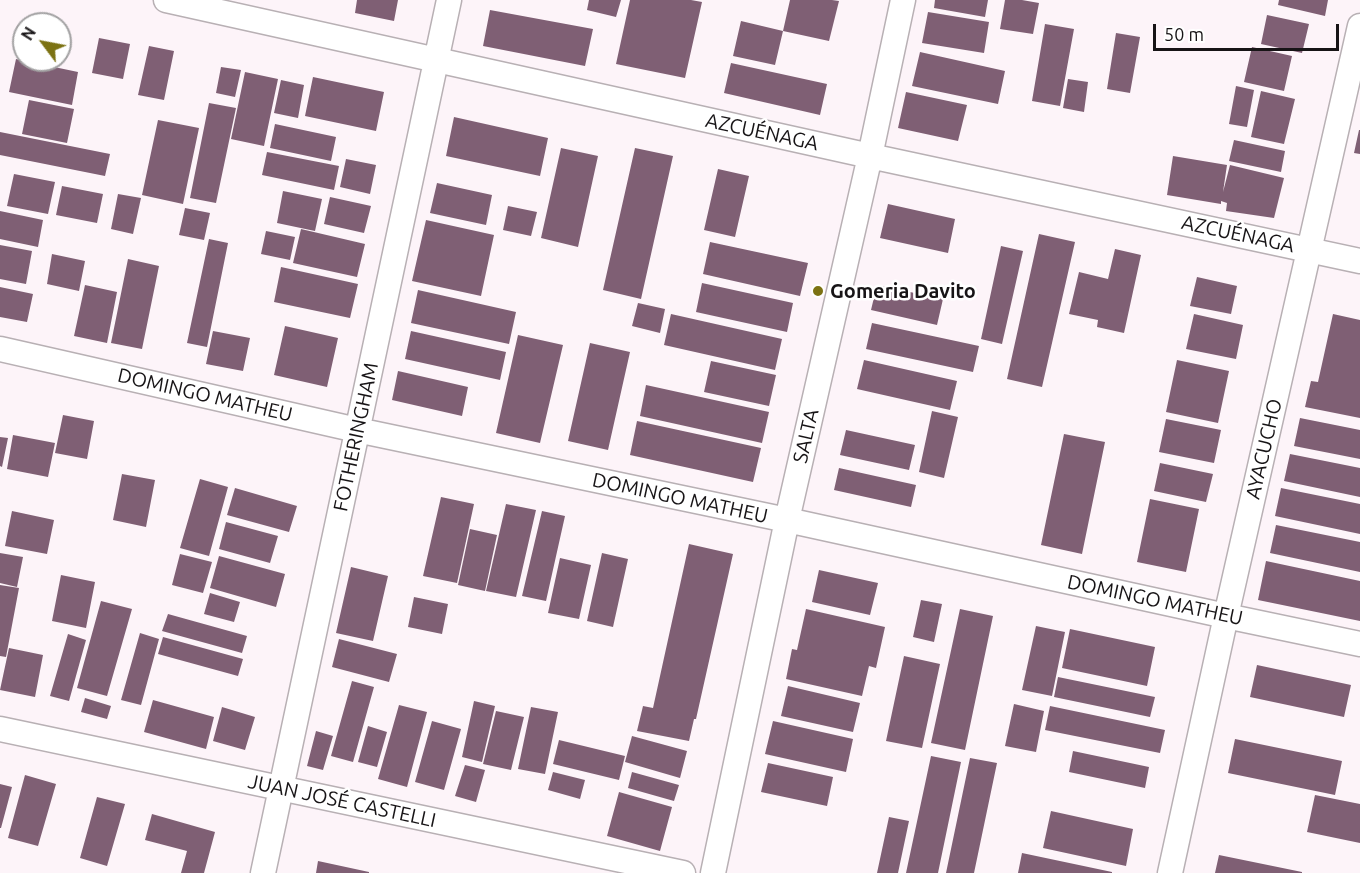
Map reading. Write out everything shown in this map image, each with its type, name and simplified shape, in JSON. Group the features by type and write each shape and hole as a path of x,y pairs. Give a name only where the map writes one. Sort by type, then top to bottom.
{"street":[{"name":"AZCUÉNAGA","path":"166,0 870,156 1360,261"},
{"name":"FOTHERINGHAM","path":"263,873 449,0"},
{"name":"SALTA","path":"713,873 787,520 903,0"},
{"name":"AYACUCHO","path":"1170,873 1360,26"},
{"name":"DOMINGO MATHEU","path":"0,349 357,430 1360,644"},
{"name":"JUAN JOSÉ CASTELLI","path":"0,729 683,873"}],"building":[{"path":"357,0 398,0 394,21 355,13"},
{"path":"589,0 621,0 616,17 587,10"},
{"path":"630,0 702,2 685,78 616,64"},
{"path":"790,0 839,1 829,41 783,31"},
{"path":"935,0 988,0 985,17 934,8"},
{"path":"1005,0 1039,3 1033,34 1000,29"},
{"path":"1279,0 1328,0 1325,16 1278,5"},
{"path":"490,10 593,29 585,66 483,46"},
{"path":"928,12 989,22 984,53 922,43"},
{"path":"1267,15 1309,24 1302,53 1261,44"},
{"path":"741,21 783,31 775,65 733,56"},
{"path":"1045,24 1074,29 1060,106 1032,101"},
{"path":"1116,33 1140,37 1130,93 1107,89"},
{"path":"99,38 130,44 123,79 92,73"},
{"path":"149,46 174,51 164,100 138,95"},
{"path":"1252,47 1292,56 1284,91 1244,82"},
{"path":"920,52 1005,71 998,104 912,86"},
{"path":"731,63 827,84 820,115 724,93"},
{"path":"221,67 241,70 235,97 216,93"},
{"path":"13,72 78,72 72,105 9,92"},
{"path":"245,72 278,79 264,146 231,139"},
{"path":"313,77 384,92 376,131 305,116"},
{"path":"1068,79 1088,82 1084,112 1063,108"},
{"path":"281,80 304,85 298,118 274,113"},
{"path":"1236,86 1254,90 1247,127 1229,124"},
{"path":"1261,91 1295,99 1284,144 1251,137"},
{"path":"906,92 967,105 958,141 898,128"},
{"path":"29,100 74,109 67,143 22,134"},
{"path":"209,103 236,108 216,203 190,198"},
{"path":"454,117 548,138 540,176 446,156"},
{"path":"158,120 199,128 183,204 142,195"},
{"path":"275,124 336,137 331,161 270,148"},
{"path":"1360,130 1360,154 1354,153"},
{"path":"0,132 110,154 105,176 0,155"},
{"path":"1234,140 1285,151 1281,172 1229,161"},
{"path":"561,148 598,156 578,247 541,238"},
{"path":"635,148 673,156 641,299 603,290"},
{"path":"267,152 339,166 334,190 262,175"},
{"path":"1173,156 1227,165 1223,192 1230,165 1284,178 1274,218 1226,211 1227,203 1221,201 1221,204 1167,195"},
{"path":"346,159 376,165 370,194 340,187"},
{"path":"718,169 749,176 735,237 704,230"},
{"path":"14,174 55,182 48,214 7,206"},
{"path":"437,183 492,195 486,225 430,213"},
{"path":"62,186 103,194 97,223 56,215"},
{"path":"283,191 322,199 315,231 277,223"},
{"path":"118,194 141,198 133,234 111,229"},
{"path":"330,197 371,206 364,233 324,224"},
{"path":"888,204 955,219 948,253 880,238"},
{"path":"508,206 537,212 531,236 503,230"},
{"path":"185,208 210,213 204,240 179,235"},
{"path":"0,211 43,220 38,247 0,239"},
{"path":"426,220 494,235 481,296 412,281"},
{"path":"301,229 365,244 357,277 293,263"},
{"path":"266,231 295,237 290,260 261,254"},
{"path":"1039,234 1075,242 1042,387 1007,379"},
{"path":"209,239 228,243 207,347 187,343"},
{"path":"710,242 808,263 800,296 703,274"},
{"path":"0,245 32,251 26,284 0,279"},
{"path":"1001,246 1023,251 1002,344 981,339"},
{"path":"1115,249 1141,255 1124,333 1097,327 1098,320 1069,314 1079,272 1108,279"},
{"path":"52,254 85,261 79,291 47,284"},
{"path":"128,259 159,266 142,349 111,343"},
{"path":"281,267 358,284 350,318 274,302"},
{"path":"1197,277 1237,286 1231,314 1190,306"},
{"path":"702,283 793,303 787,332 696,312"},
{"path":"85,285 117,292 107,343 74,336"},
{"path":"877,285 943,299 937,325 871,310"},
{"path":"0,287 33,294 27,322 0,317"},
{"path":"418,290 516,312 509,344 411,323"},
{"path":"638,303 665,309 660,333 632,326"},
{"path":"671,314 782,339 775,370 664,345"},
{"path":"1194,314 1243,325 1236,359 1186,349"},
{"path":"1333,314 1360,320 1360,418 1305,407 1311,381 1318,382"},
{"path":"872,323 979,346 973,372 866,349"},
{"path":"285,326 338,338 327,387 274,375"},
{"path":"213,331 250,338 243,371 206,364"},
{"path":"411,331 506,352 500,380 405,359"},
{"path":"518,335 563,345 540,443 496,433"},
{"path":"590,343 630,352 608,450 568,441"},
{"path":"864,360 957,381 950,410 857,389"},
{"path":"1177,360 1229,371 1218,423 1166,412"},
{"path":"711,361 776,375 769,406 704,392"},
{"path":"398,371 468,387 462,416 392,400"},
{"path":"646,385 769,412 762,443 640,416"},
{"path":"932,411 958,417 944,478 919,472"},
{"path":"63,415 94,421 87,459 55,453"},
{"path":"1300,418 1360,430 1360,459 1294,446"},
{"path":"1166,419 1221,430 1214,463 1159,452"},
{"path":"637,421 761,448 753,482 630,455"},
{"path":"846,430 915,445 909,470 840,455"},
{"path":"1064,434 1105,442 1082,554 1041,545"},
{"path":"13,435 55,443 48,477 7,469"},
{"path":"0,437 8,438 2,467 0,466"},
{"path":"1290,454 1360,468 1360,497 1284,481"},
{"path":"1160,463 1213,474 1206,502 1154,491"},
{"path":"839,468 916,485 911,507 834,490"},
{"path":"122,474 155,480 146,527 113,520"},
{"path":"200,479 228,487 209,556 180,548"},
{"path":"235,488 297,506 289,532 227,515"},
{"path":"1281,488 1360,504 1360,534 1275,516"},
{"path":"441,497 474,504 457,583 423,576"},
{"path":"1150,499 1199,509 1186,572 1137,562"},
{"path":"506,504 536,510 516,597 486,591"},
{"path":"12,511 54,520 47,554 5,546"},
{"path":"542,511 565,516 546,601 522,596"},
{"path":"226,522 278,536 270,563 219,549"},
{"path":"1276,525 1360,542 1360,572 1270,553"},
{"path":"470,529 497,535 485,591 458,585"},
{"path":"689,544 733,554 689,741 637,731 643,706 653,708"},
{"path":"0,553 23,557 17,587 0,583"},
{"path":"602,553 628,559 613,627 587,621"},
{"path":"180,554 212,562 203,593 172,585"},
{"path":"219,556 285,574 276,607 210,588"},
{"path":"560,558 591,565 579,619 548,613"},
{"path":"1266,561 1360,581 1360,621 1258,600"},
{"path":"351,567 388,576 373,641 336,633"},
{"path":"819,570 878,583 870,615 812,602"},
{"path":"61,575 95,582 86,628 52,621"},
{"path":"0,585 19,588 6,657 0,656"},
{"path":"210,593 240,602 234,622 204,614"},
{"path":"414,597 448,604 442,634 408,627"},
{"path":"921,600 942,604 934,642 913,637"},
{"path":"101,601 132,609 107,696 77,688"},
{"path":"806,609 885,627 876,668 869,666 862,696 786,679 792,649 797,650"},
{"path":"960,609 993,616 965,750 931,743"},
{"path":"168,614 247,636 242,653 162,631"},
{"path":"1036,626 1065,632 1052,696 1022,690"},
{"path":"1070,629 1155,647 1147,686 1062,668"},
{"path":"140,633 159,639 141,705 121,700"},
{"path":"68,634 86,640 69,701 50,696"},
{"path":"163,637 243,659 238,676 158,654"},
{"path":"339,639 397,654 389,682 332,667"},
{"path":"9,648 43,655 35,697 0,690"},
{"path":"904,656 940,664 922,748 886,741"},
{"path":"1257,665 1351,685 1344,717 1250,697"},
{"path":"1058,677 1155,697 1150,717 1054,697"},
{"path":"352,681 374,687 353,762 331,756"},
{"path":"788,686 860,703 853,732 781,716"},
{"path":"85,698 111,706 107,719 81,712"},
{"path":"153,700 214,717 206,749 144,732"},
{"path":"474,701 495,706 482,762 462,757"},
{"path":"1014,704 1044,711 1036,752 1005,746"},
{"path":"399,705 427,712 407,787 378,779"},
{"path":"1050,706 1165,730 1160,753 1045,730"},
{"path":"222,707 255,717 245,750 213,741"},
{"path":"531,707 558,712 545,774 518,769"},
{"path":"496,711 524,717 511,770 483,764"},
{"path":"432,721 461,729 444,790 415,782"},
{"path":"773,721 853,739 846,772 765,754"},
{"path":"368,726 387,732 377,767 358,762"},
{"path":"316,731 333,736 323,770 307,766"},
{"path":"632,736 687,751 680,778 625,762"},
{"path":"1235,739 1342,761 1335,795 1228,773"},
{"path":"559,740 625,756 619,780 553,764"},
{"path":"1073,751 1149,767 1145,788 1069,772"},
{"path":"931,756 961,762 938,873 906,873"},
{"path":"970,758 997,763 974,873 946,873"},
{"path":"768,763 833,777 827,806 761,792"},
{"path":"465,765 485,770 476,802 455,796"},
{"path":"553,772 585,780 580,799 548,790"},
{"path":"632,772 679,785 674,801 628,788"},
{"path":"25,775 56,784 38,846 8,838"},
{"path":"0,784 12,787 1,828 0,828"},
{"path":"619,792 672,807 660,851 607,836"},
{"path":"1315,795 1360,804 1360,843 1307,832"},
{"path":"97,797 125,804 107,866 80,858"},
{"path":"1051,811 1133,829 1126,866 1043,848"},
{"path":"152,814 215,832 204,873 181,873 187,851 145,840"},
{"path":"889,817 909,821 898,873 877,873"},
{"path":"1022,853 1112,872 1112,873 1018,873"},
{"path":"1219,855 1302,872 1302,873 1215,873"},
{"path":"318,861 369,872 369,873 316,873"}],"place":[{"name":"Gomeria Davito","path":"818,291"}]}
